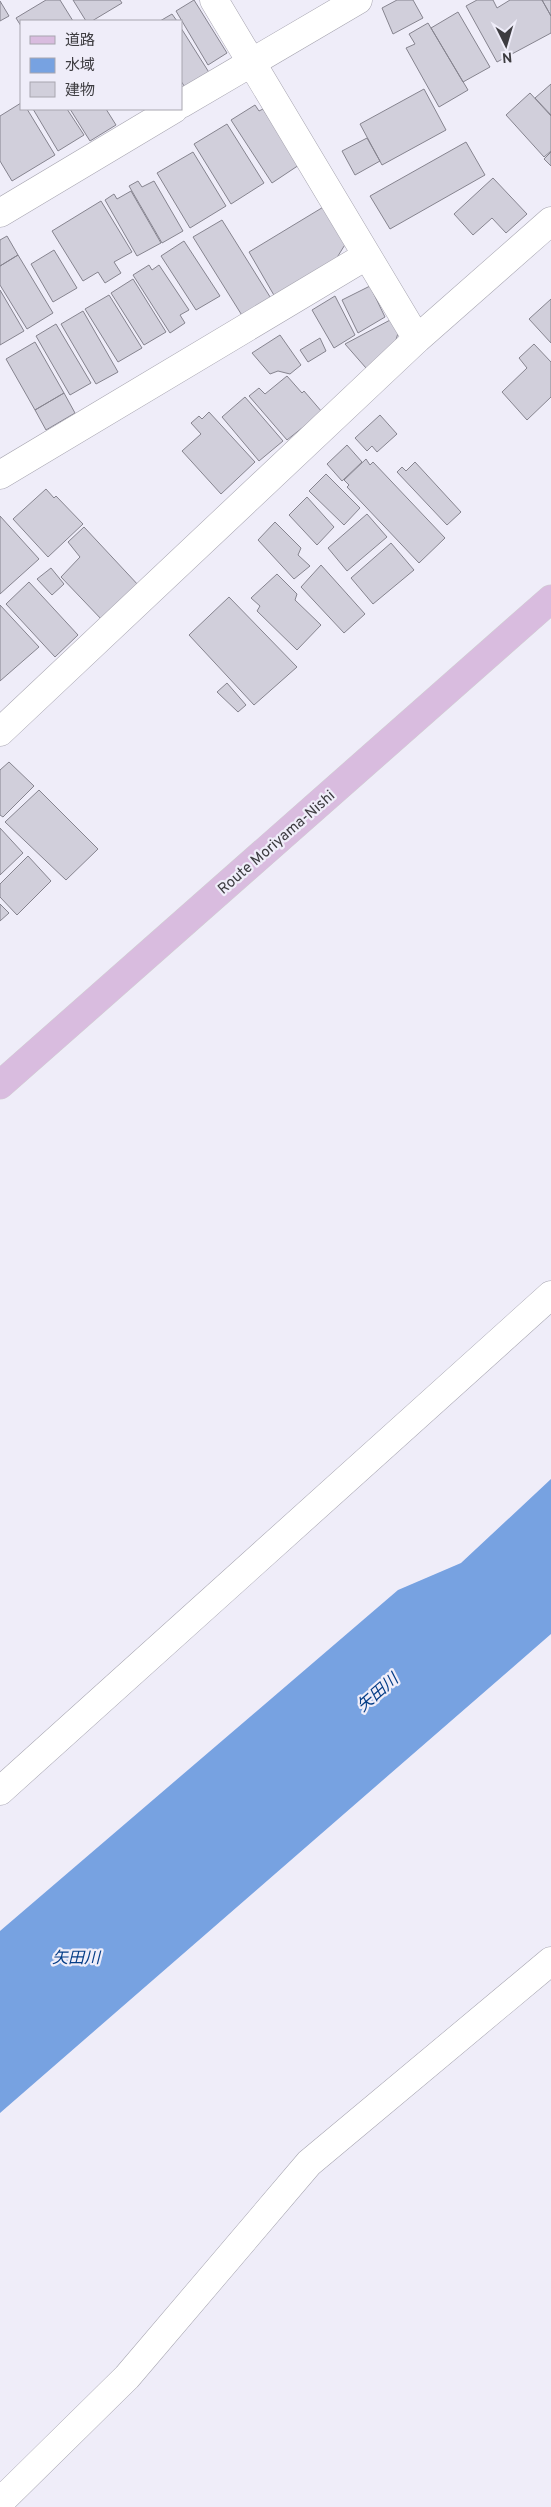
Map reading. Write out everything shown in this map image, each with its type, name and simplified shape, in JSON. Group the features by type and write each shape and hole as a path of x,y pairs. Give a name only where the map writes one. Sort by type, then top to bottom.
{"main road":[{"name":"Route Moriyama-Nishi","path":"0,1085 551,599"}],"street":[{"path":"214,0 417,339"},
{"path":"182,103 358,0"},
{"path":"0,212 172,110"},
{"path":"0,732 417,339 551,222"},
{"path":"0,475 366,256"},
{"path":"0,1791 551,1295"},
{"path":"0,2502 127,2377 309,2163 551,1961"}],"water":[{"name":"矢田川","path":"551,1479 551,1634 0,2113 0,1931 398,1590 461,1563"}],"building":[{"path":"46,0 60,0 72,20 20,20 20,24 16,18"},
{"path":"73,0 120,0 122,3 94,20 85,20"},
{"path":"194,0 227,53 208,65 176,11"},
{"path":"397,0 413,0 423,18 393,34 382,8"},
{"path":"477,0 493,0 497,8 510,0 542,0 551,16 551,33 497,62 466,6"},
{"path":"542,0 551,0 551,16"},
{"path":"0,1 9,16 0,21"},
{"path":"458,12 490,67 463,82 431,28"},
{"path":"172,14 176,20 162,20"},
{"path":"428,23 468,90 439,107 406,48 415,44 409,34"},
{"path":"182,30 210,74 186,89 182,83"},
{"path":"551,84 551,115 535,98"},
{"path":"424,89 446,130 382,165 360,124"},
{"path":"530,93 551,116 551,151 544,157 506,115"},
{"path":"20,104 20,110 28,110 55,155 12,181 0,161 0,116"},
{"path":"255,105 259,111 263,109 299,165 272,183 231,120"},
{"path":"34,110 68,110 84,135 58,151"},
{"path":"71,110 107,110 116,125 90,141"},
{"path":"227,124 264,183 231,204 194,144"},
{"path":"367,138 380,161 355,175 342,151"},
{"path":"466,142 485,175 390,229 370,196"},
{"path":"193,152 226,206 190,228 157,173"},
{"path":"551,152 551,166 544,159"},
{"path":"493,178 527,214 506,233 492,218 473,235 454,214"},
{"path":"138,181 142,187 154,181 183,231 162,243 129,186"},
{"path":"131,191 161,243 137,256 105,200 114,194 117,199"},
{"path":"101,201 132,252 114,262 121,273 105,283 98,272 83,281 52,231"},
{"path":"325,206 346,243 333,264 275,297 249,252"},
{"path":"222,220 272,300 243,317 193,237"},
{"path":"7,236 18,255 0,266 0,240"},
{"path":"184,241 220,296 196,310 161,256"},
{"path":"54,250 77,288 53,302 31,264"},
{"path":"18,255 53,313 27,329 0,285 0,266"},
{"path":"149,265 152,270 159,265 189,310 180,315 185,323 170,333 133,275"},
{"path":"133,279 166,332 144,345 111,293"},
{"path":"370,286 385,317 358,333 342,300"},
{"path":"0,290 24,331 0,345"},
{"path":"109,295 142,348 118,362 85,309"},
{"path":"335,296 355,335 334,348 312,310"},
{"path":"551,299 551,343 529,319"},
{"path":"83,311 118,372 96,384 61,324"},
{"path":"392,319 399,330 395,343 366,368 345,344"},
{"path":"56,324 91,383 70,395 36,336"},
{"path":"280,335 301,365 290,374 278,371 270,374 252,353"},
{"path":"320,338 326,351 308,362 300,350"},
{"path":"35,342 64,393 35,410 6,359"},
{"path":"534,344 551,362 551,397 527,420 502,392 527,368 519,358"},
{"path":"287,376 302,393 304,391 322,412 287,440 249,396 259,388 265,394"},
{"path":"64,393 75,413 46,430 35,410"},
{"path":"245,397 283,441 259,461 222,417"},
{"path":"209,412 255,462 221,494 182,451 201,434 191,423 199,416 202,419"},
{"path":"380,415 397,434 377,452 372,446 367,451 355,438"},
{"path":"347,445 362,462 342,481 327,464"},
{"path":"366,459 370,465 373,462 445,538 419,563 347,487 349,485 344,480"},
{"path":"415,462 461,512 447,525 397,472 402,467 406,471"},
{"path":"326,474 360,508 344,525 309,491"},
{"path":"46,489 54,498 56,496 83,524 48,557 13,519"},
{"path":"307,497 334,527 317,545 289,515"},
{"path":"367,514 387,537 347,571 328,548"},
{"path":"0,516 39,559 0,594"},
{"path":"275,522 301,548 298,555 310,566 294,579 258,540"},
{"path":"84,527 140,587 103,621 61,577 80,557 68,542"},
{"path":"391,543 414,570 373,604 351,578"},
{"path":"321,565 365,614 344,633 301,587"},
{"path":"51,568 64,584 52,595 37,579"},
{"path":"277,574 297,594 295,600 321,625 297,650 257,611 260,606 251,598"},
{"path":"29,582 78,635 55,657 6,604"},
{"path":"229,597 297,667 254,705 189,635"},
{"path":"0,605 39,647 0,681"},
{"path":"227,683 246,705 238,712 217,692"},
{"path":"9,762 34,786 3,817 0,815 0,770"},
{"path":"39,790 98,849 66,880 5,822"},
{"path":"0,828 23,853 0,875"},
{"path":"28,856 51,881 17,915 0,897 0,884"},
{"path":"0,904 9,913 0,921"}]}
